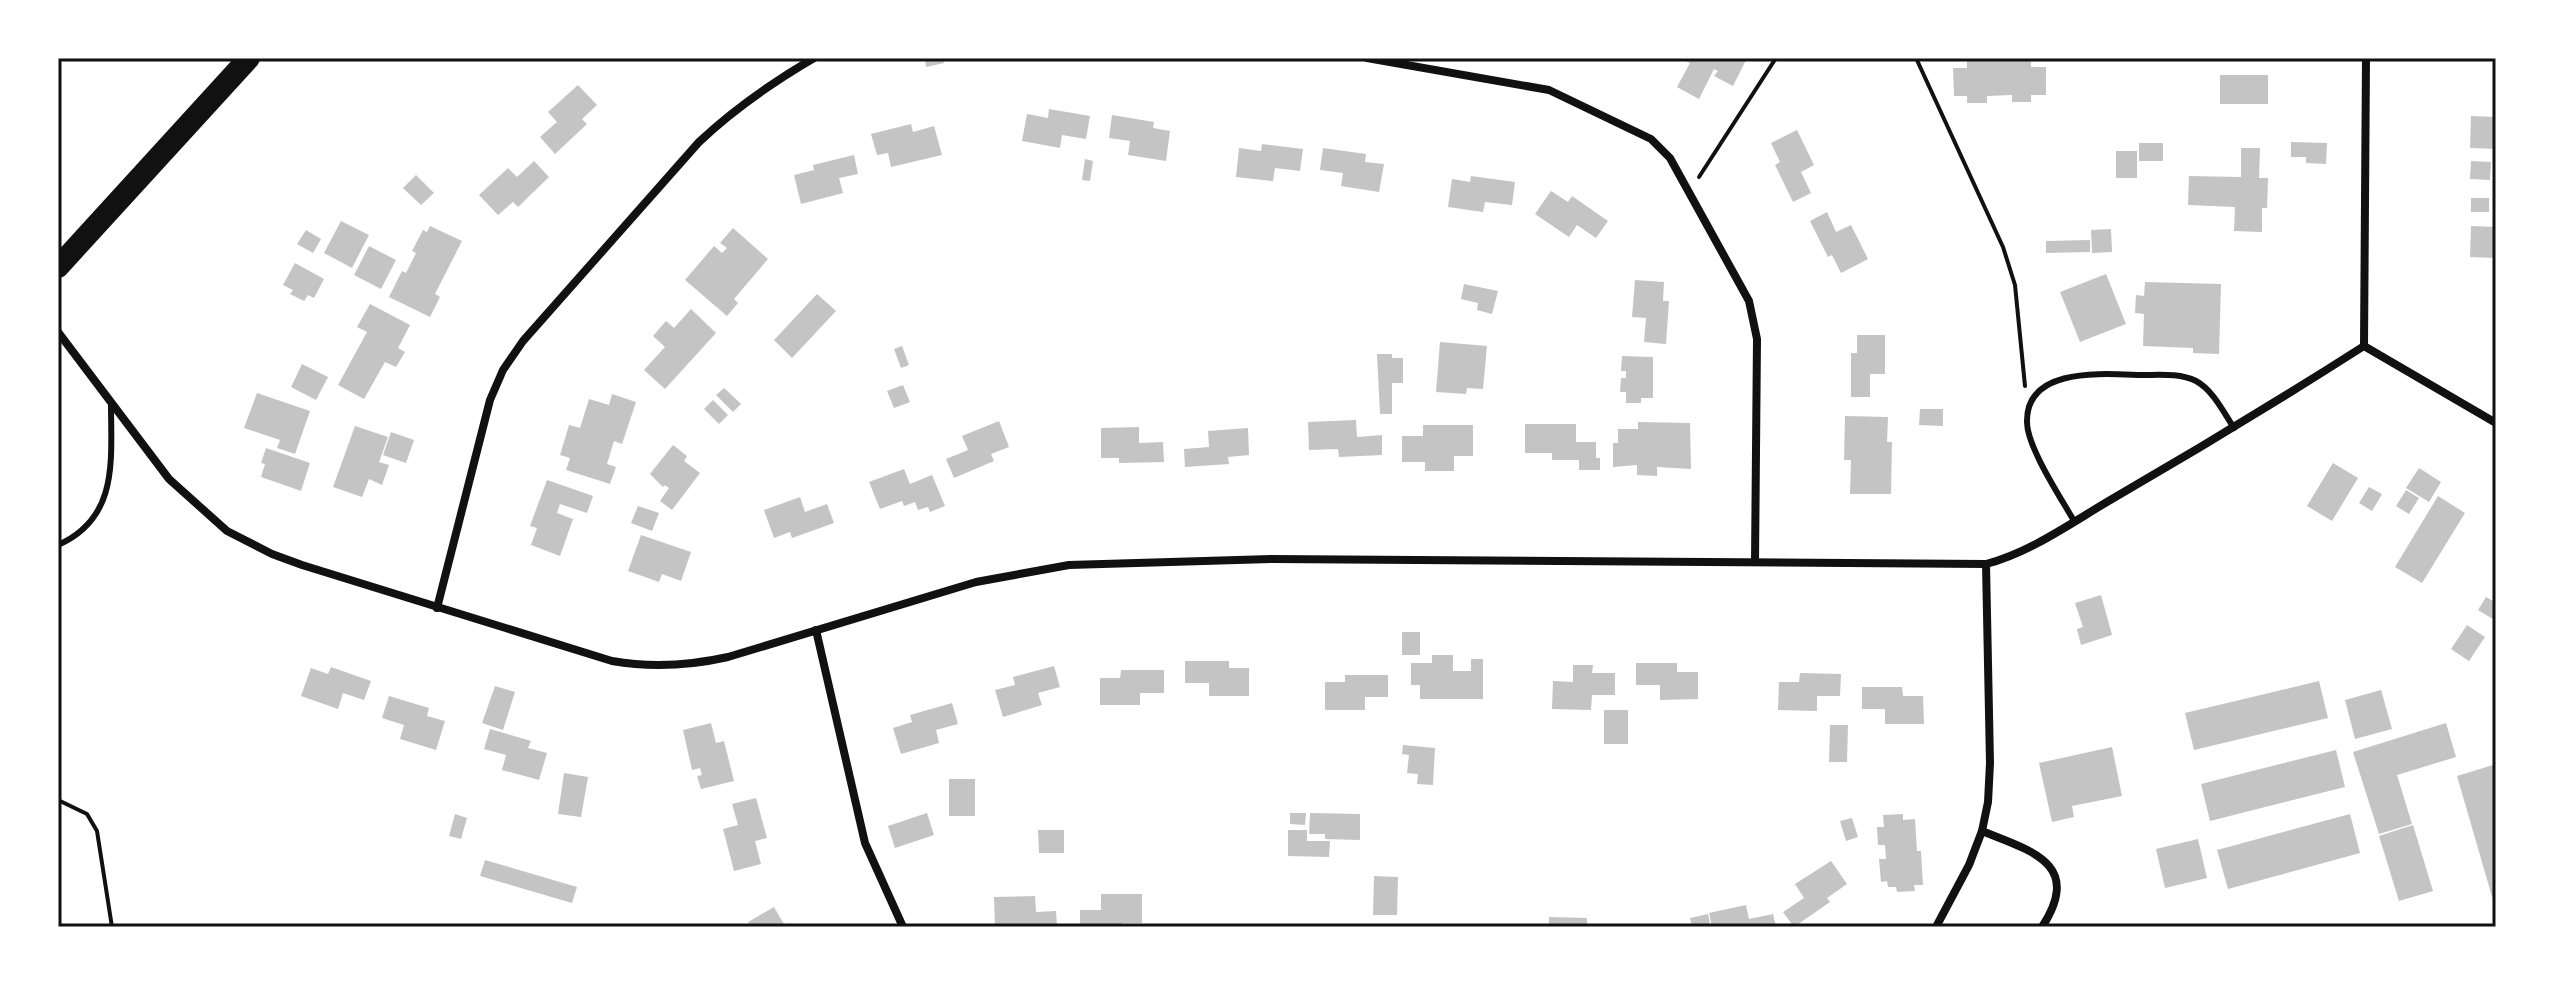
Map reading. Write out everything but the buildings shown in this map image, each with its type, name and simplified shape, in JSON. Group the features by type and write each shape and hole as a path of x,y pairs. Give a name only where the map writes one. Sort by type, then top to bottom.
{"highway":[{"path":"58,267 249,58"}],"street":[{"path":"437,608 490,400 503,370 523,341 699,142 776,80 814,58"},
{"path":"1367,58 1549,90 1651,139 1670,158 1749,301 1754,319 1757,339 1755,562"},
{"path":"2364,346 2366,58"},
{"path":"58,332 169,479 227,531 272,554 612,661 679,666 700,663 976,582 1069,565 1271,559 1986,564 2011,557 2074,521 2234,428 2364,346"},
{"path":"2364,346 2496,423"},
{"path":"1937,927 1956,894 1982,831 1988,802 1986,564"},
{"path":"816,630 865,843 903,927"},
{"path":"1982,831 2034,851 2050,864 2058,879 2057,895 2042,927"}],"lane":[{"path":"2074,521 2031,444 2026,426 2027,412 2034,396 2050,384 2070,376 2092,374 2182,376 2198,382 2209,392 2234,428"},
{"path":"58,545 71,539 97,516 102,503 111,476 111,404"}],"path":[{"path":"1689,193 1776,58"},
{"path":"1916,58 2003,247 2015,285 2027,412"},
{"path":"58,800 87,814 97,831 112,927"}]}
